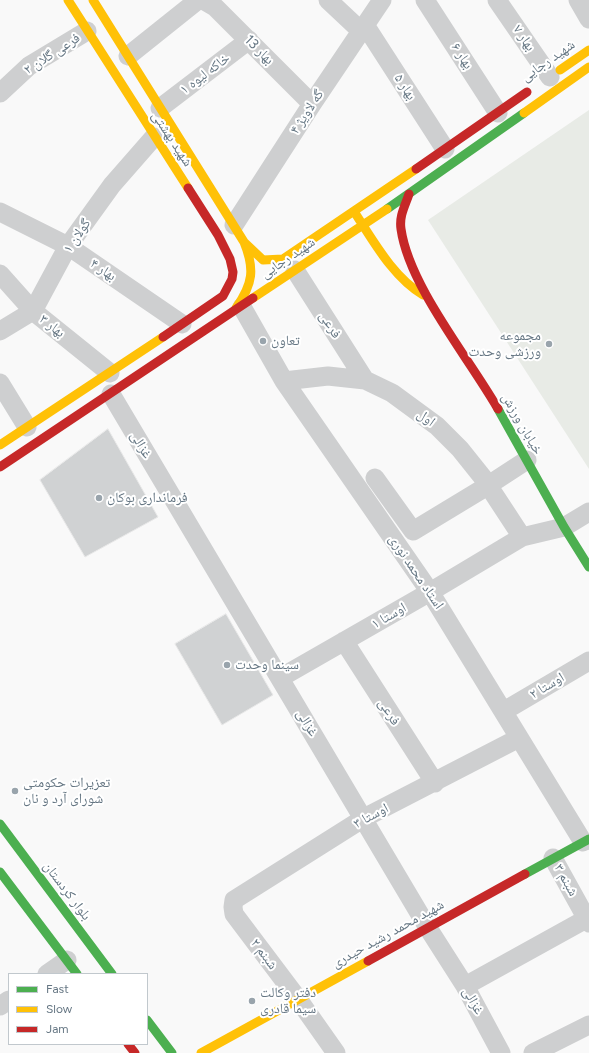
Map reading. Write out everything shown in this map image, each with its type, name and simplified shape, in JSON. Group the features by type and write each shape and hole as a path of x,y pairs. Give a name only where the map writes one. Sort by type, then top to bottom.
{"main road":[{"name":"شهید بهشتی","path":"68,0 154,137 218,235 234,267 231,284 223,296 182,324"},
{"name":"شهید بهشتی","path":"93,0 244,242"},
{"name":"شهید رجایی","path":"244,242 263,260 283,259 355,212 589,50"},
{"name":"شهید رجایی","path":"0,468 409,194 589,67"},
{"name":"خیابان ورزش","path":"409,194 401,215 401,229 407,254 427,297 486,389 564,527 589,567"},
{"name":"خیابان ورزش","path":"355,212 362,225 408,286 427,297"},
{"path":"237,309 247,294 252,273 250,257 244,242"},
{"path":"0,445 182,324"},
{"name":"بلوار کردستان","path":"0,824 111,973"},
{"name":"شهید محمد رشید حیدری","path":"202,1053 586,840"},
{"path":"0,872 72,967"},
{"path":"148,1021 172,1053"},
{"path":"129,1045 135,1053"}],"street":[{"name":"بهار ۵","path":"328,0 363,28 445,149"},
{"name":"گه لاویژ ۴","path":"234,225 312,104 382,0"},
{"name":"بهار ۶","path":"426,0 498,112"},
{"name":"بهار ۷","path":"497,0 543,81"},
{"path":"578,0 589,19"},
{"path":"128,56 210,2"},
{"name":"بهار 13","path":"210,2 312,104"},
{"name":"فرعی گلان ۲","path":"0,93 29,66 87,32"},
{"name":"خاکه لیوه ۱","path":"160,108 249,40"},
{"name":"گولان ۱","path":"33,311 68,246 112,185 154,137"},
{"name":"بهار ۴","path":"0,212 68,246 182,324"},
{"name":"فرعی","path":"295,270 365,380"},
{"name":"بهار ۳","path":"0,274 33,311 110,373"},
{"name":"استاد محمد نوری","path":"237,309 430,592 520,738 586,840"},
{"path":"0,331 33,311"},
{"name":"اول","path":"284,380 328,376 365,380 392,393 437,426 460,449 489,485 522,537"},
{"path":"0,384 27,427"},
{"name":"غزالی","path":"111,394 428,928 465,986 501,1053"},
{"path":"375,478 413,531 527,460"},
{"name":"اوستا ۱","path":"280,678 430,592 522,537 564,527 589,512"},
{"name":"فرعی","path":"344,641 434,783"},
{"name":"اوستا ۲","path":"504,711 589,661"},
{"name":"اوستا ۳","path":"232,907 234,900 364,818 520,738"},
{"name":"شبنم ۳","path":"554,858 588,921"},
{"name":"شبنم ۲","path":"232,907 234,914 298,999 336,1053"},
{"path":"465,986 588,921"},
{"path":"51,973 72,967"},
{"path":"533,1053 589,1025"}],"shaded area":[{"name":"مجموعه ورزشی وحدت","path":"589,110 589,469 428,220"}],"building":[{"name":"فرمانداری بوکان","path":"108,429 158,517 85,557 40,480"},
{"path":"226,614 273,695 222,725 175,644"}],"traffic: fast":[{"path":"387,209 524,113"},
{"path":"498,409 564,527 589,567"},
{"path":"0,824 111,973"},
{"path":"525,874 589,839"},
{"path":"0,872 76,973"},
{"path":"148,1021 172,1053"}],"traffic: slow":[{"path":"68,0 188,188"},
{"path":"93,0 244,242 248,252 251,268 249,284 236,308"},
{"path":"560,70 589,50"},
{"path":"524,113 589,67"},
{"path":"244,242 263,260 283,259 416,169"},
{"path":"253,298 387,209"},
{"path":"355,213 393,269 402,279 423,295"},
{"path":"0,445 163,337"},
{"path":"201,1053 368,961"}],"traffic: jam":[{"path":"416,169 527,92"},
{"path":"163,337 223,296 232,279 233,272 230,259 218,235 188,188"},
{"path":"409,194 403,211 401,229 406,251 415,274 442,321 498,409"},
{"path":"0,467 253,298"},
{"path":"368,961 525,874"},
{"path":"129,1045 135,1053"}],"place":[{"name":"تعاون","path":"263,341"},
{"name":"مجموعه ورزشی وحدت","path":"549,344"},
{"name":"فرمانداری بوکان","path":"99,498"},
{"name":"سینما وحدت","path":"227,665"},
{"name":"تعزیرات حکومتی شورای آرد و نان","path":"15,791"},
{"name":"دفتر وکالت سیما قادری","path":"252,1001"}]}
